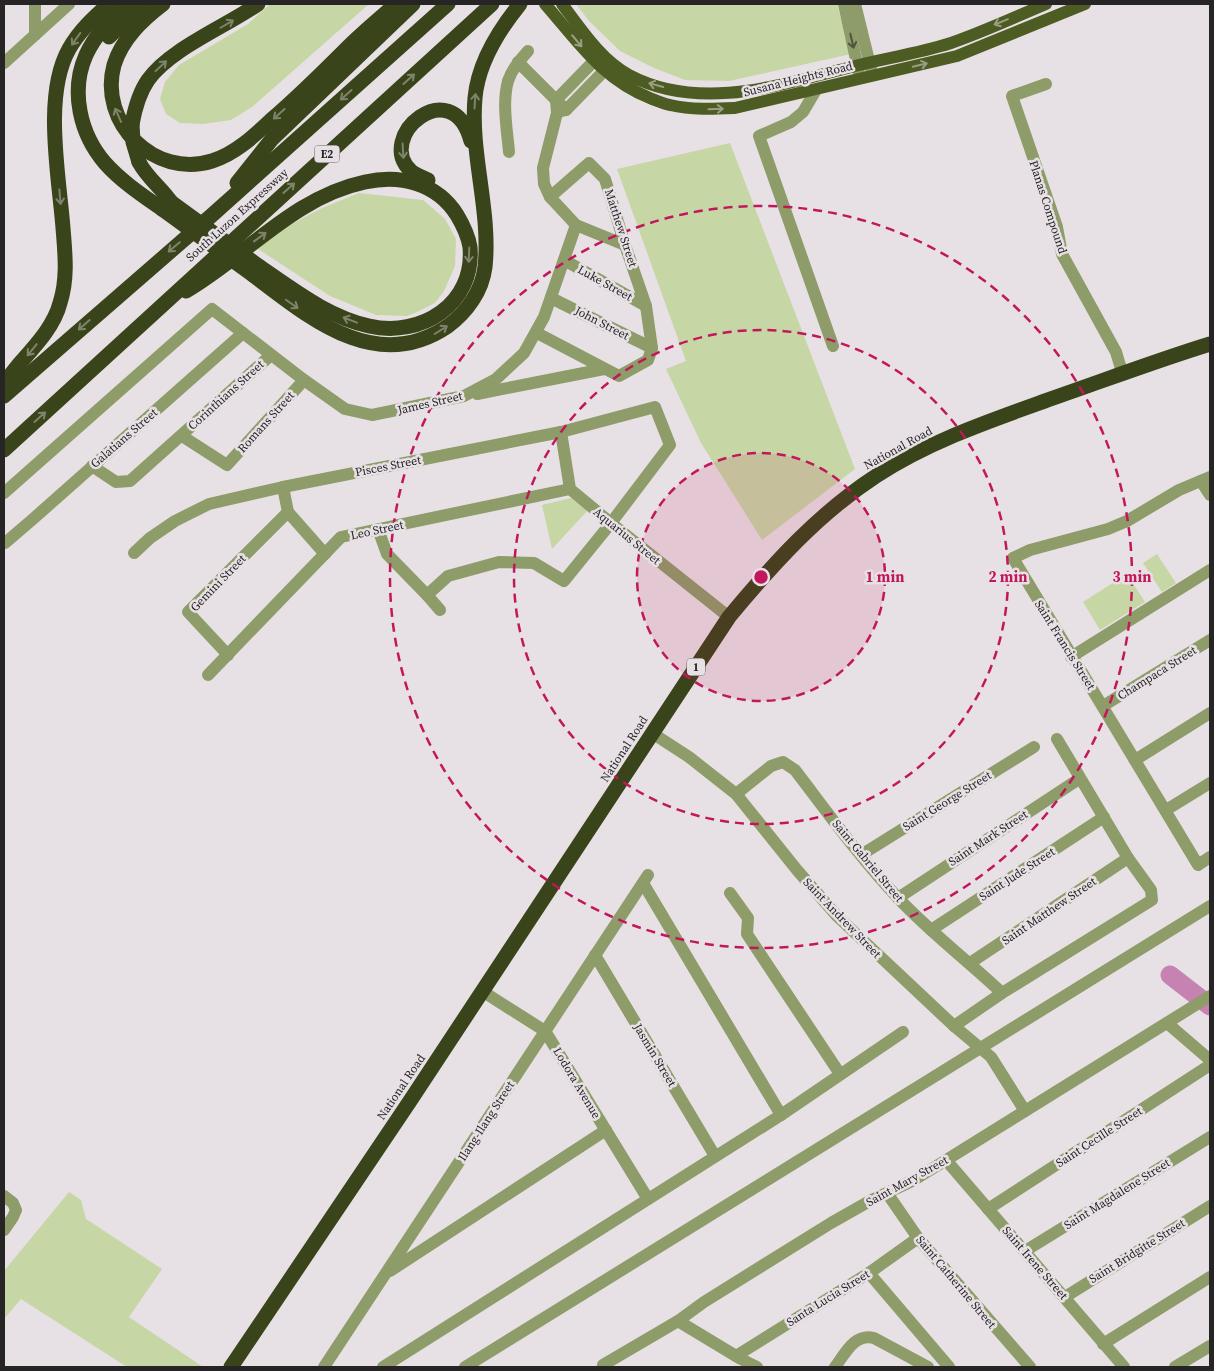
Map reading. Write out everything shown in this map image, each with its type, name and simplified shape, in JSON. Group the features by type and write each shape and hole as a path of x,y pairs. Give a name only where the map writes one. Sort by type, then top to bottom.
{"highway":[{"path":"4,383 29,354 52,322 60,305 66,273 55,131 55,95 59,74 68,49 89,22 109,4"},
{"path":"127,4 98,35 86,55 80,74 79,107 88,138 105,162 120,178 166,205 256,271 313,318 337,332 378,345 413,343 445,328 462,314 483,279 485,268 485,234 474,120 475,96 487,54 520,4"},
{"path":"144,4 115,30 103,45 89,77 88,105 98,136 109,155 122,169 166,205"},
{"path":"163,4 138,25 123,45 114,65 111,86 114,106 124,129 141,147 159,158 192,164 206,163 221,158 249,139 315,81 350,46 397,10 413,4"},
{"path":"166,205 164,192 146,175 139,162 133,142 132,124 142,91 156,70 176,54 258,4"},
{"name":"South Luzon Expressway","path":"4,396 211,216 448,4"},
{"name":"South Luzon Expressway","path":"4,450 492,4"},
{"path":"211,216 272,139 397,10"},
{"path":"256,271 343,318 362,324 382,329 403,329 422,323 439,315 451,304 460,290 467,274 470,246 460,209 452,196 440,186 416,174 406,164 402,147 405,134 410,125 424,114 441,110 452,113 466,126 478,167"},
{"path":"163,304 207,279 262,235 292,215 320,199 355,184 387,179 399,179 420,184 436,192 444,199 452,207 464,226"},
{"name":"National Road","path":"231,1367 729,617 800,536 876,476 908,457 947,439 1122,372 1210,344"}],"main road":[{"name":"Susana Heights Road","path":"545,4 594,61 604,71 623,84 668,105 699,109 735,108 816,90 865,70 952,42 1046,4"},
{"name":"Susana Heights Road","path":"562,4 578,26 602,53 628,74 646,82 701,94 731,93 957,56 1085,4"}],"street":[{"path":"35,4 36,35"},
{"path":"4,63 69,4"},
{"path":"848,4 865,70"},
{"path":"509,152 506,93 509,80 518,62 528,51"},
{"path":"594,61 560,107 543,168 544,184 550,197 576,225 625,245"},
{"path":"518,62 560,107"},
{"path":"560,107 604,71"},
{"name":"Planas Compound","path":"1046,84 1012,96 1057,227 1062,254 1116,352 1122,372"},
{"path":"816,90 803,112 791,122 759,136 834,346"},
{"name":"Matthew Street","path":"550,197 589,163 605,179 646,306 652,348"},
{"name":"James Street","path":"4,493 212,309 304,380 346,409 372,415 464,396 496,379 524,353 537,332 551,298 576,225"},
{"name":"Luke Street","path":"564,260 646,306"},
{"name":"John Street","path":"551,298 652,348"},
{"path":"537,332 619,376 648,360 652,348"},
{"name":"Galatians Street","path":"4,543 243,333"},
{"name":"Corinthians Street","path":"92,466 116,482 130,481 271,355"},
{"path":"464,396 604,369"},
{"name":"Romans Street","path":"182,436 227,465 304,380"},
{"name":"Pisces Street","path":"134,553 150,538 190,512 208,504 283,487 561,432 655,407 670,445 611,523"},
{"path":"561,432 570,489"},
{"path":"1206,479 1210,496"},
{"name":"Saint Francis Street","path":"1206,479 1179,490 1127,521 1071,540 1030,550 1012,558 1198,865 1210,857"},
{"path":"283,487 288,512 325,554"},
{"name":"Aquarius Street","path":"570,489 729,617"},
{"name":"Leo Street","path":"208,676 341,537 570,489"},
{"name":"Gemini Street","path":"228,655 188,612 288,512"},
{"path":"428,595 448,576 499,562 534,563 564,581 611,523"},
{"path":"378,530 387,554 428,595 440,610"},
{"path":"1071,656 1210,570"},
{"name":"Champaca Street","path":"1103,706 1210,640"},
{"path":"1135,760 1210,713"},
{"name":"Saint Andrew Street","path":"652,733 688,757 736,794 791,863 837,916 954,1026 991,1057 1025,1111"},
{"path":"954,1026 1002,993 1152,900 1150,890 1079,779 1057,740"},
{"name":"Saint George Street","path":"861,855 1034,747"},
{"name":"Saint Gabriel Street","path":"736,794 771,766 783,762 789,765 898,898 1002,993"},
{"name":"Saint Mark Street","path":"898,898 1079,779"},
{"path":"1166,810 1210,783"},
{"name":"Saint Jude Street","path":"931,930 1104,817"},
{"name":"Saint Matthew Street","path":"970,963 1128,858"},
{"name":"Ilang-Ilang Street","path":"324,1367 646,879 781,1115"},
{"path":"730,893 748,918 747,934 840,1074"},
{"path":"466,1367 1210,906"},
{"name":"Jasmin Street","path":"595,955 715,1156"},
{"name":"Lodora Avenue","path":"482,991 545,1031 648,1199"},
{"name":"Saint Mary Street","path":"603,1365 678,1321 704,1302 831,1224 868,1202 914,1180 1210,996"},
{"path":"1167,1023 1210,1060"},
{"path":"383,1367 781,1115 903,1032"},
{"name":"Saint Cecille Street","path":"988,1209 1210,1065"},
{"path":"384,1274 606,1130"},
{"name":"Saint Magdalene Street","path":"1025,1251 1210,1137"},
{"name":"Saint Irene Street","path":"946,1160 1124,1367"},
{"name":"Saint Catherine Street","path":"887,1193 918,1238 1030,1367"},
{"path":"4,1230 16,1210 8,1200"},
{"name":"Saint Bridgitte Street","path":"1064,1297 1210,1206"},
{"path":"414,1232 427,1246"},
{"name":"Santa Lucia Street","path":"736,1356 869,1273 918,1238"},
{"path":"869,1273 949,1367"},
{"path":"1103,1344 1210,1278"},
{"path":"678,1321 757,1367"},
{"path":"835,1367 853,1344 862,1337 868,1336 928,1367"},
{"path":"1175,1367 1210,1346"}],"green space":[{"path":"270,4 369,4 252,107 231,120 203,124 180,123 166,114 160,99 165,82 179,65 248,24"},
{"path":"576,4 837,4 851,54 729,81 685,80 654,68 620,51 589,21"},
{"path":"730,143 855,469 762,540 701,443 666,369 686,361 617,169"},
{"path":"359,193 423,200 445,219 456,239 455,266 444,291 435,303 407,316 376,315 330,296 252,245 322,208"},
{"path":"571,498 588,510 552,549 542,505"},
{"path":"1157,554 1176,583 1162,592 1143,563"},
{"path":"1127,574 1145,602 1100,630 1083,602"},
{"path":"69,1192 81,1200 86,1219 162,1269 129,1317 203,1367 127,1367 21,1299 4,1319 4,1271"}],"waterway":[{"path":"1170,975 1210,1006"}]}
